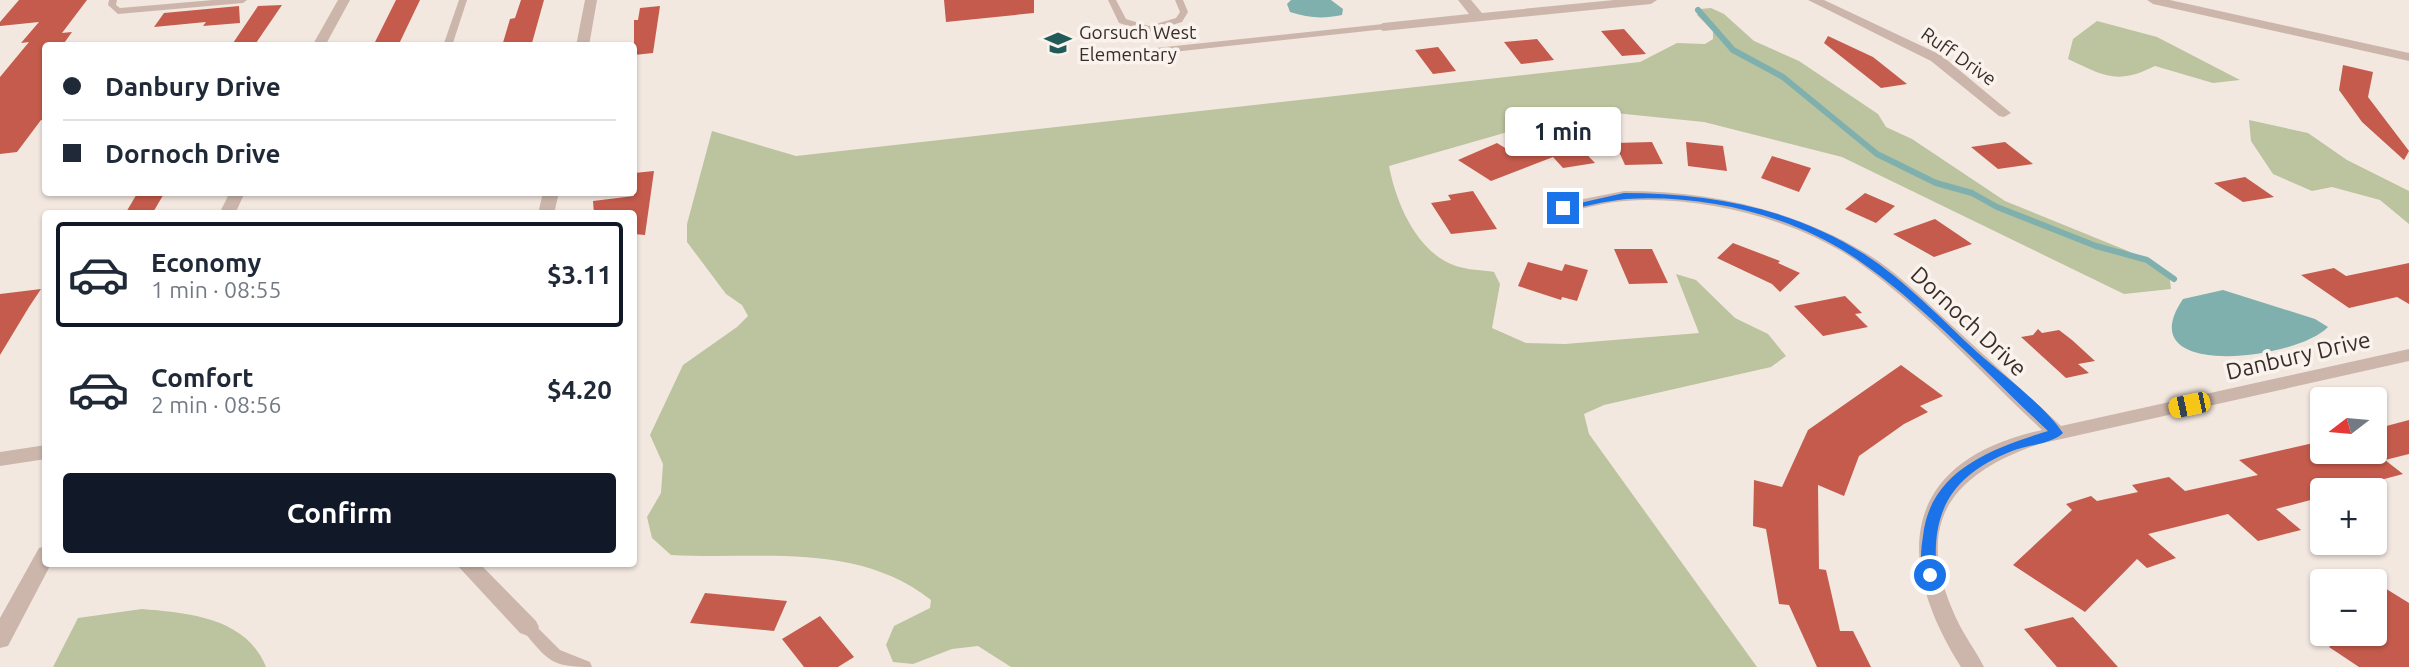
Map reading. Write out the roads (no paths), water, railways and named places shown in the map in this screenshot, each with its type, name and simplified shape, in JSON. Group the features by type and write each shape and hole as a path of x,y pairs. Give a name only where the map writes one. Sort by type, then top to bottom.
{"street":[{"path":"320,42 344,0"},
{"path":"583,42 591,0"},
{"path":"1464,0 1478,17"},
{"path":"1383,27 1651,0"},
{"name":"Ruff Drive","path":"1814,0 1936,58 2004,113"},
{"path":"2153,0 2409,57"},
{"name":"Dornoch Drive","path":"1563,208 1624,196 1673,196 1733,205 1789,220 1811,230 1861,257 1898,285 2057,433"},
{"name":"Danbury Drive","path":"1973,667 1938,609 1928,561 1931,520 1942,495 1959,476 2007,448 2057,433 2409,355"},
{"path":"0,459 42,453"},
{"path":"0,639 42,561"},
{"path":"470,567 528,627"}],"lane":[{"path":"113,0 112,5 118,11 243,0"},
{"path":"448,42 463,0"},
{"path":"1112,0 1122,21 1149,29 1179,20 1184,12 1180,0"},
{"path":"1127,54 1383,27"},
{"path":"528,627 554,661 584,667"}],"water":[{"path":"1291,0 1331,0 1343,9 1342,15 1309,17 1290,12 1287,4"},
{"path":"2223,290 2315,319 2328,327 2311,339 2254,354 2223,356 2196,353 2178,343 2172,325 2183,299"}],"waterway":[{"path":"1698,10 1733,50 1783,77 1877,154 1936,183 1972,193 1997,207 2096,246 2147,260 2174,279"}],"place":[{"name":"Gorsuch West Elementary","path":"1058,43"}]}
